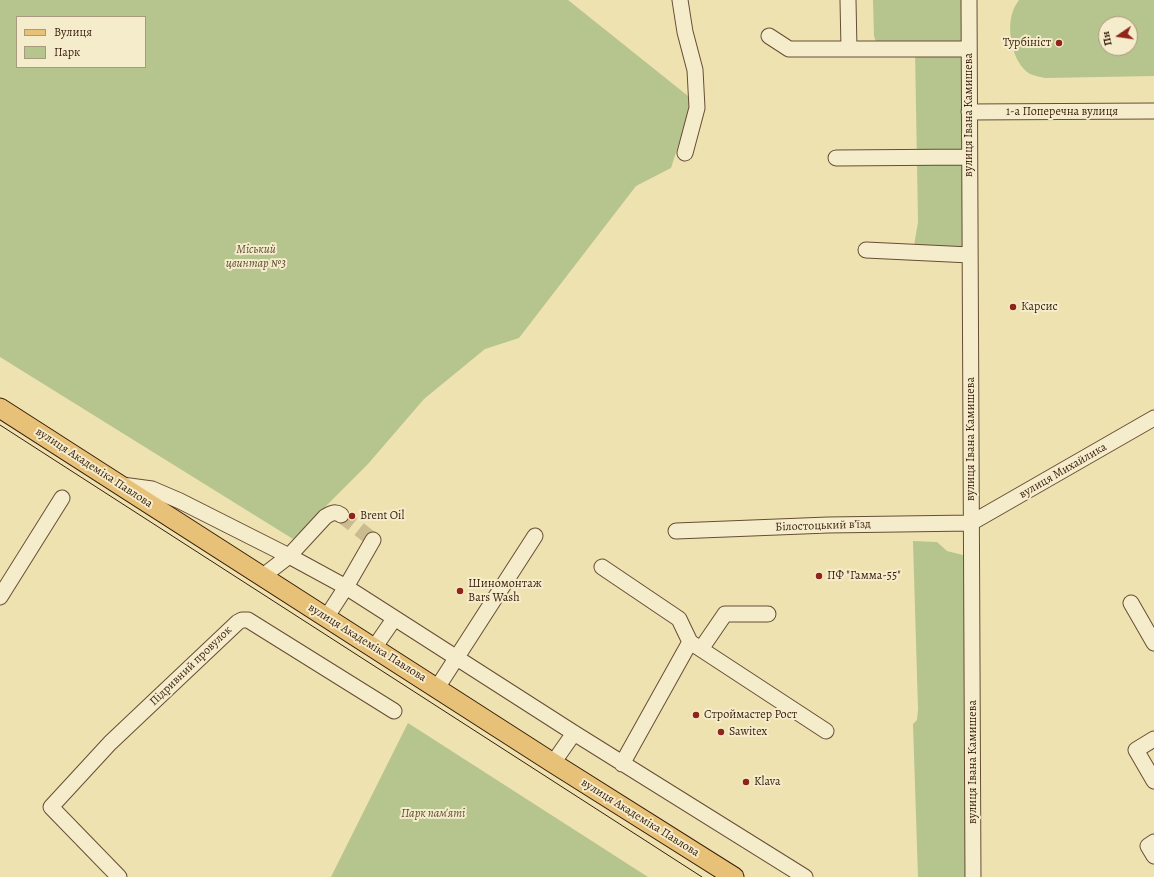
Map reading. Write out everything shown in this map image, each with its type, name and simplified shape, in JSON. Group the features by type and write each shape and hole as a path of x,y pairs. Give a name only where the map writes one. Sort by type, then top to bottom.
{"main road":[{"name":"вулиця Академіка Павлова","path":"0,408 553,764 734,877"}],"street":[{"path":"680,0 685,32 695,70 697,108 685,153"},
{"path":"848,0 849,49"},
{"name":"вулиця Івана Камишева","path":"969,0 973,877"},
{"path":"769,36 789,49 969,49"},
{"name":"1-а Поперечна вулиця","path":"969,112 1154,111"},
{"path":"836,158 969,156"},
{"path":"866,250 970,255"},
{"name":"вулиця Михайлика","path":"971,523 1154,418"},
{"path":"120,484 152,489 180,501 289,556 346,587 622,764 805,877"},
{"path":"0,598 62,498"},
{"path":"263,576 289,556 325,517 332,512 341,515"},
{"name":"Білостоцький в’їзд","path":"676,531 828,525 971,523"},
{"path":"437,688 535,536"},
{"path":"326,618 373,540"},
{"path":"602,567 680,619 696,646 826,731"},
{"path":"1131,603 1154,643"},
{"path":"622,764 696,646 725,614 768,614"},
{"path":"374,648 394,619"},
{"name":"Підривний провулок","path":"119,877 52,807 110,744 238,622 248,620 394,711"},
{"path":"553,764 574,733"},
{"path":"1154,739 1136,750 1154,781"},
{"path":"1154,842 1148,846 1154,856"}],"green space":[{"name":"Міський цвинтар №3","path":"0,0 568,0 693,100 671,168 636,186 519,338 485,349 424,399 368,464 293,539 0,357"},
{"path":"873,0 969,0 970,255 913,252 918,222 915,49 877,45 874,36"},
{"name":"Турбініст","path":"1019,0 1154,0 1154,76 1045,78 1030,74 1019,62 1012,45 1010,27 1014,8"},
{"path":"913,541 937,542 947,551 971,557 973,877 918,877 913,724 917,720 918,709"},
{"name":"Парк пам'яті","path":"408,723 648,877 331,877"}],"tunnel":[{"path":"341,515 373,540"}],"tram line":[{"path":"0,425 702,877"}],"place":[{"name":"Турбініст","path":"1059,43"},
{"name":"Карсис","path":"1013,307"},
{"name":"Brent Oil","path":"352,516"},
{"name":"ПФ \"Гамма-55\"","path":"819,576"},
{"name":"Шиномонтаж Bars Wash","path":"460,591"},
{"name":"Строймастер Рост","path":"696,715"},
{"name":"Sawitex","path":"721,732"},
{"name":"Klava","path":"746,782"}]}
